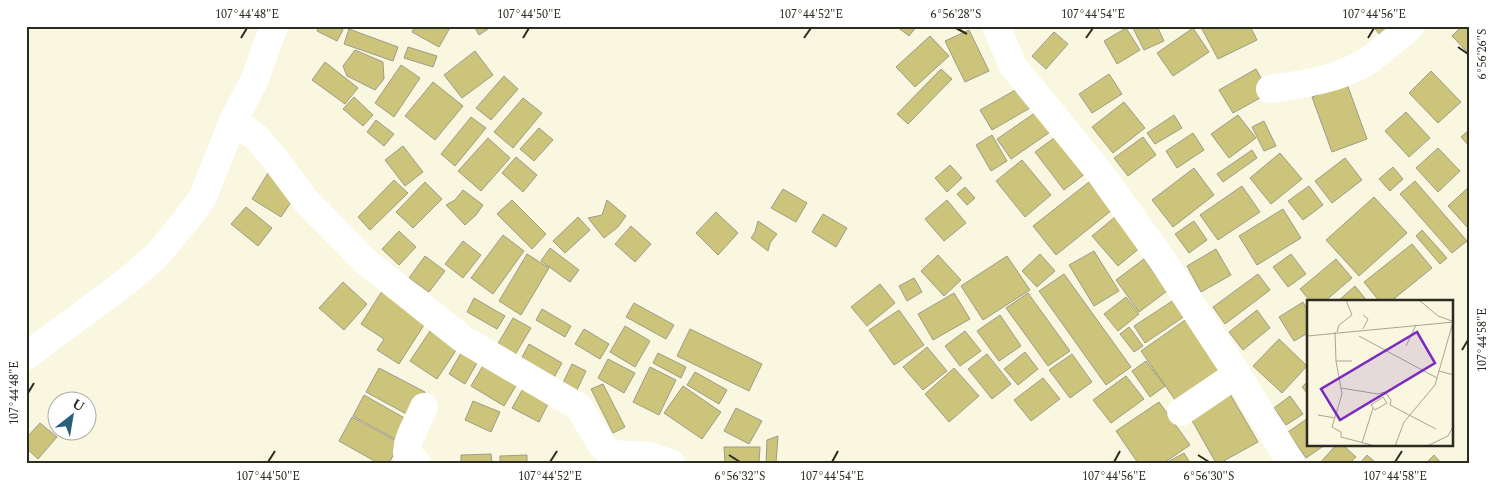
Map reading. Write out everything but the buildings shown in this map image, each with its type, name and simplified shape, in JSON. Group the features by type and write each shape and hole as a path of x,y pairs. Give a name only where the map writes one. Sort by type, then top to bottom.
{"street":[{"path":"26,356 126,282 161,251 203,197 233,121 255,78 274,26"},
{"path":"996,26 1013,66 1100,173 1164,261 1237,374 1291,463"},
{"path":"1270,89 1332,77 1348,71 1366,62 1411,26"},
{"path":"233,121 256,137 306,201 365,261 463,339 579,408 601,444 611,454 649,456 671,463"},
{"path":"1181,412 1237,374"},
{"path":"417,463 408,452 408,444 424,407"}]}
